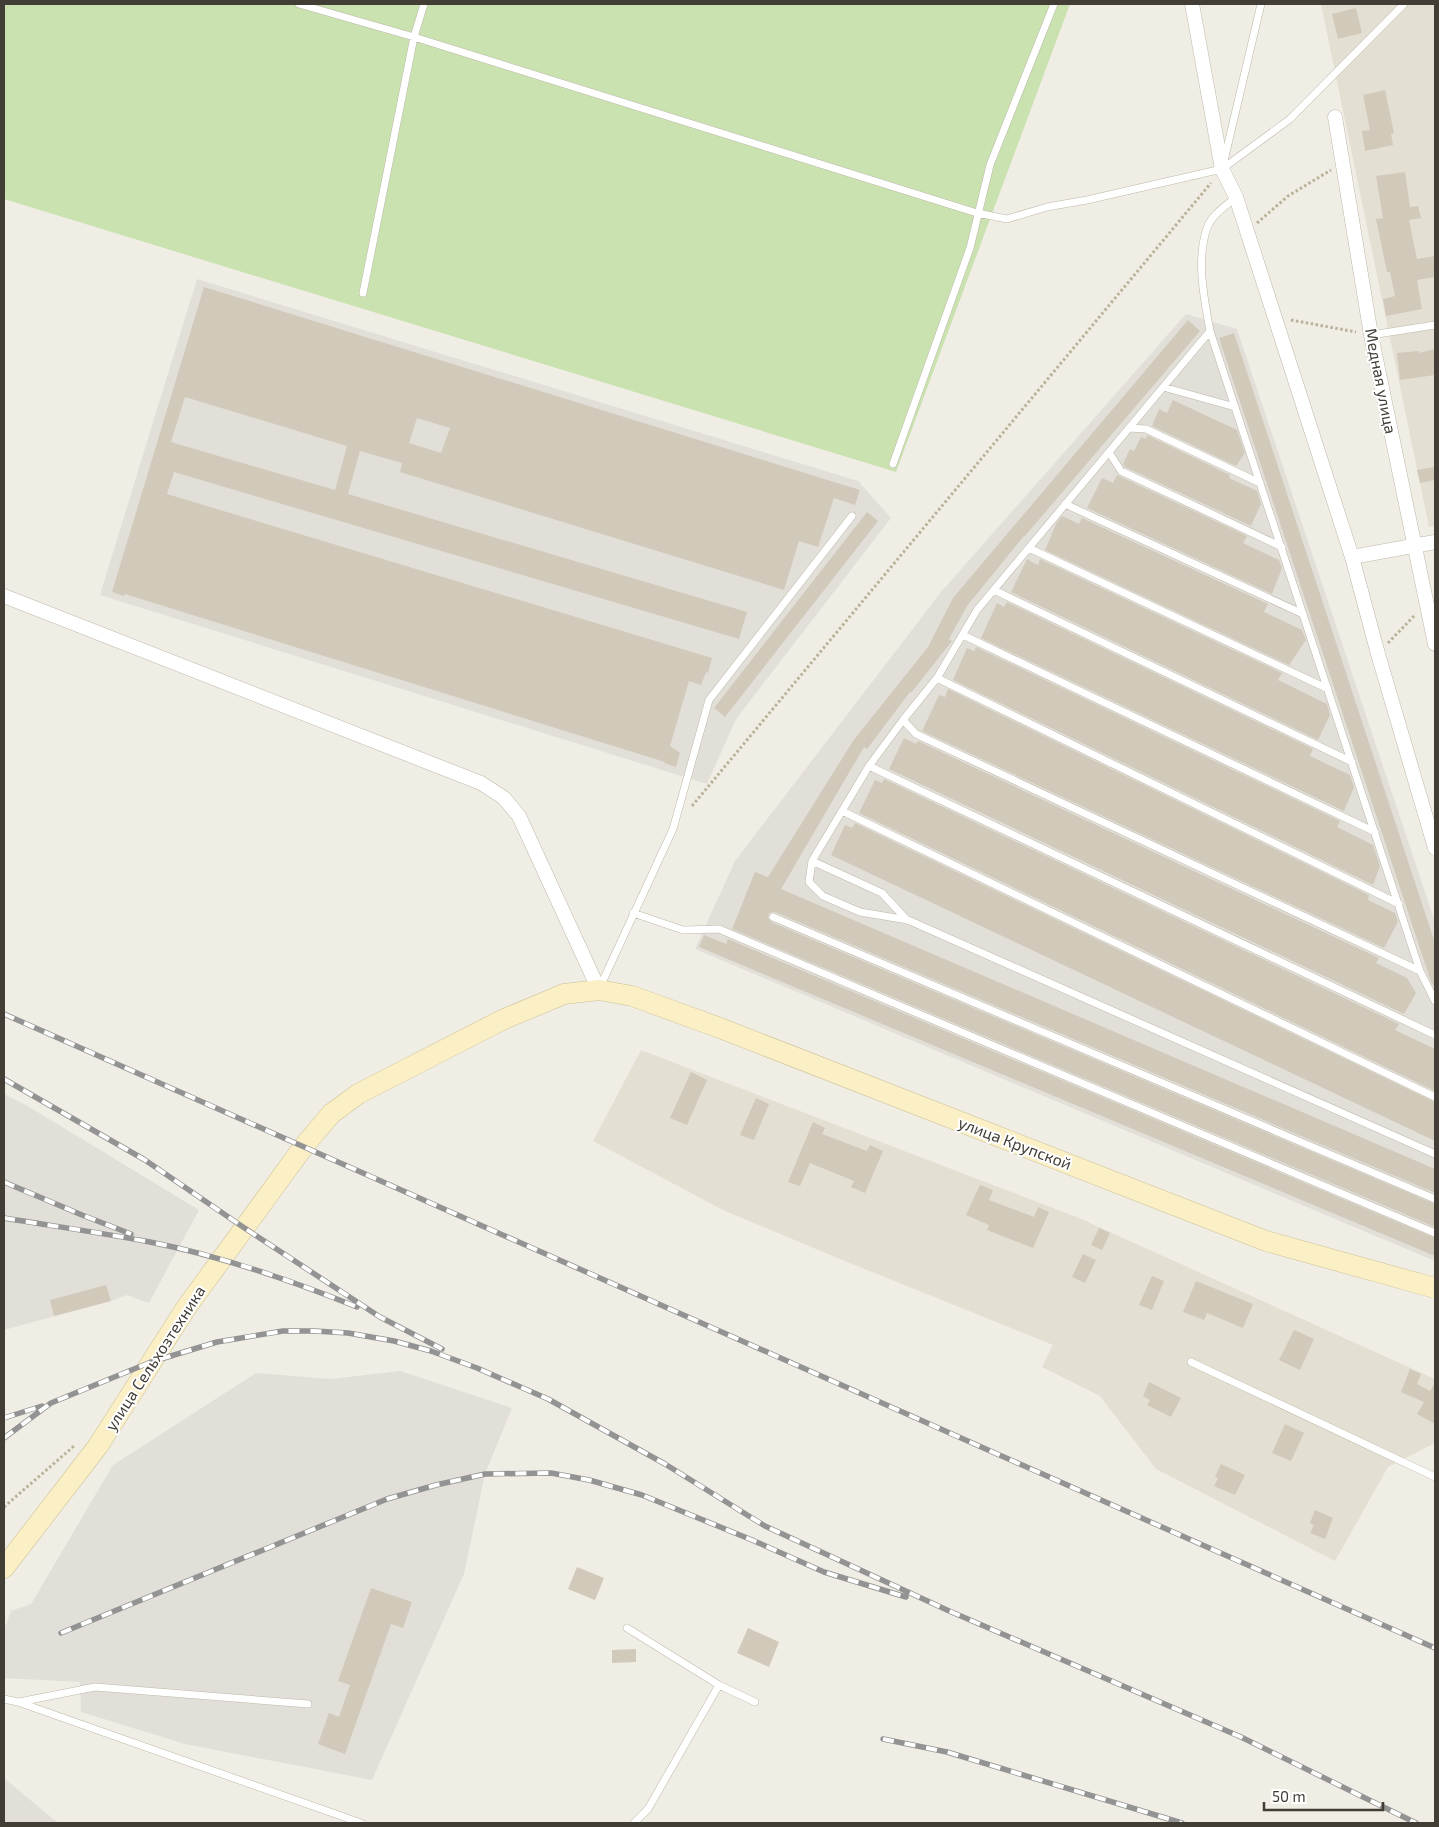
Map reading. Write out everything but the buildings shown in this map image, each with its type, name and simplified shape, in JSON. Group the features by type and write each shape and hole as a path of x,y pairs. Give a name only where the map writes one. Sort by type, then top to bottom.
{"main road":[{"name":"улица Крупской","path":"304,1146 331,1114 358,1094 502,1020 564,994 599,990 632,996 720,1028 1266,1241 1435,1288"},
{"name":"улица Сельхозтехника","path":"4,1568 98,1446 186,1308 304,1146"}],"street":[{"path":"1192,4 1222,169 1236,197 1352,557 1378,654 1435,848"},
{"name":"Медная улица","path":"1335,117 1371,335 1428,602 1435,644"},
{"path":"1352,557 1435,542"},
{"path":"4,596 481,782 504,798 519,816 599,990"}],"lane":[{"path":"298,4 414,37 977,213 1007,219 1047,207 1087,200 1222,169 1290,119 1404,4"},
{"path":"363,293 414,37 424,4"},
{"path":"893,464 970,248 990,166 1053,4"},
{"path":"1222,169 1261,4"},
{"path":"1236,197 1216,214 1207,227 1203,252 1202,289 1210,330 1420,971 1435,1001"},
{"path":"1371,335 1435,325"},
{"path":"1210,330 977,610 938,678 869,766 812,861 809,882 823,896 860,912 908,920 1435,1154"},
{"path":"1162,387 1235,407"},
{"path":"1129,428 1146,429 1260,483"},
{"path":"1108,452 1122,471 1282,547"},
{"path":"1065,504 1303,614"},
{"path":"599,990 673,829 709,700 852,516"},
{"path":"1029,548 1328,689"},
{"path":"994,590 1352,762"},
{"path":"963,635 1375,832"},
{"path":"938,678 1399,904"},
{"path":"904,720 916,734 1420,971"},
{"path":"869,766 1435,1035"},
{"path":"842,811 1435,1097"},
{"path":"812,861 882,893 908,920"},
{"path":"634,913 683,930 719,929 1435,1233"},
{"path":"773,917 1435,1199"},
{"path":"1191,1362 1435,1476"},
{"path":"627,1628 719,1685 755,1702"},
{"path":"634,1823 648,1809 719,1685"},
{"path":"18,1702 95,1687 308,1704"},
{"path":"4,1699 18,1702 361,1823"}],"path":[{"path":"1247,232 1288,196 1342,163"},
{"path":"673,829 1222,169"},
{"path":"1275,317 1371,335"},
{"path":"1378,654 1428,602"},
{"path":"4,1507 75,1445"}],"shaded area":[{"path":"1321,4 1435,4 1435,526 1429,527"},
{"path":"197,279 858,481 891,518 736,719 707,784 100,595"},
{"path":"1186,314 1237,329 1435,922 1435,1261 695,949 735,861 941,592"},
{"path":"641,1050 1079,1218 1435,1379 1435,1443 1388,1467 1335,1561 1156,1469 1100,1396 1042,1367 1053,1345 723,1210 593,1141"},
{"path":"4,1094 26,1105 199,1210 149,1303 127,1295 4,1330"},
{"path":"400,1371 512,1408 485,1474 464,1574 372,1780 185,1744 81,1712 80,1682 4,1678 4,1630 11,1611 31,1604 113,1465 256,1373 331,1379"},
{"path":"4,1778 58,1823 4,1823"}],"green space":[{"path":"4,4 1070,4 896,472 4,199"}],"railway":[{"path":"4,1014 1435,1648"},
{"path":"4,1079 145,1160 380,1317 442,1349"},
{"path":"4,1182 131,1234"},
{"path":"4,1218 150,1242 203,1254 281,1278 357,1307"},
{"path":"4,1438 51,1403 151,1362 217,1342 283,1331 314,1331 348,1333 394,1341 431,1351 477,1368 548,1399 665,1464 765,1526 947,1610 1241,1737 1416,1823"},
{"path":"4,1418 42,1406"},
{"path":"61,1633 387,1499 485,1474 551,1473 589,1480 642,1495 824,1572 906,1597"},
{"path":"883,1739 947,1752 1182,1823"}]}
